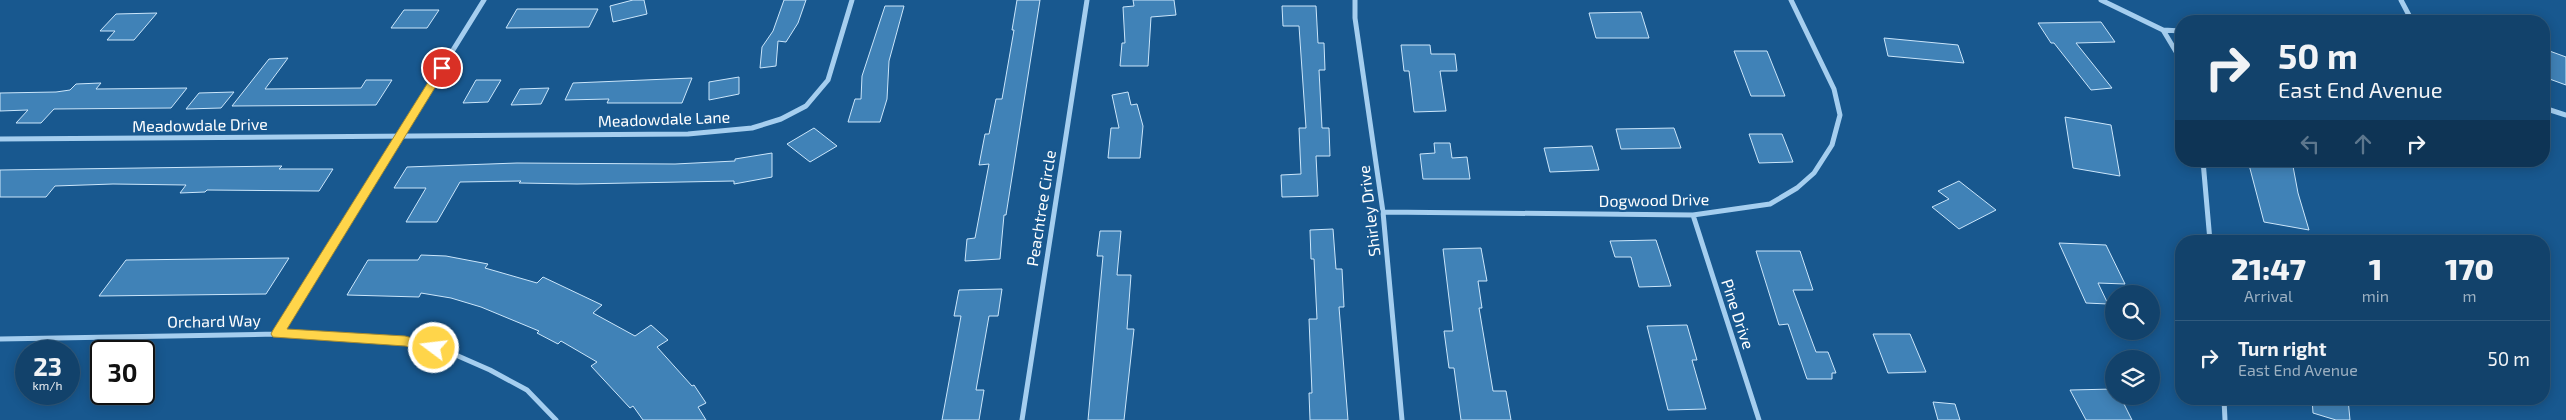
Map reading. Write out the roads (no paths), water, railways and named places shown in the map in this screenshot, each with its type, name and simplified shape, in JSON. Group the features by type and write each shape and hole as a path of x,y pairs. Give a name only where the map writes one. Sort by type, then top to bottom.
{"street":[{"path":"277,334 484,0"},
{"name":"Meadowdale Lane","path":"400,135 688,134 752,128 781,119 806,106 828,80 852,0"},
{"name":"Peachtree Circle","path":"1022,420 1087,0"},
{"name":"Shirley Drive","path":"1355,0 1355,18 1383,212 1402,420"},
{"name":"Dogwood Drive","path":"1383,212 1693,215 1770,204 1797,188 1814,173 1832,144 1840,116 1834,89 1792,0"},
{"path":"2101,0 2163,30 2175,31"},
{"path":"2401,0 2409,15"},
{"path":"2163,30 2175,50"},
{"path":"2550,110 2566,115"},
{"name":"Meadowdale Drive","path":"0,139 400,135"},
{"path":"2204,167 2209,235"},
{"name":"Pine Drive","path":"1693,215 1759,420"},
{"name":"Orchard Way","path":"0,339 277,334 342,335 405,341 449,352 490,370 527,390 556,420"},
{"path":"2225,405 2226,420"}]}
